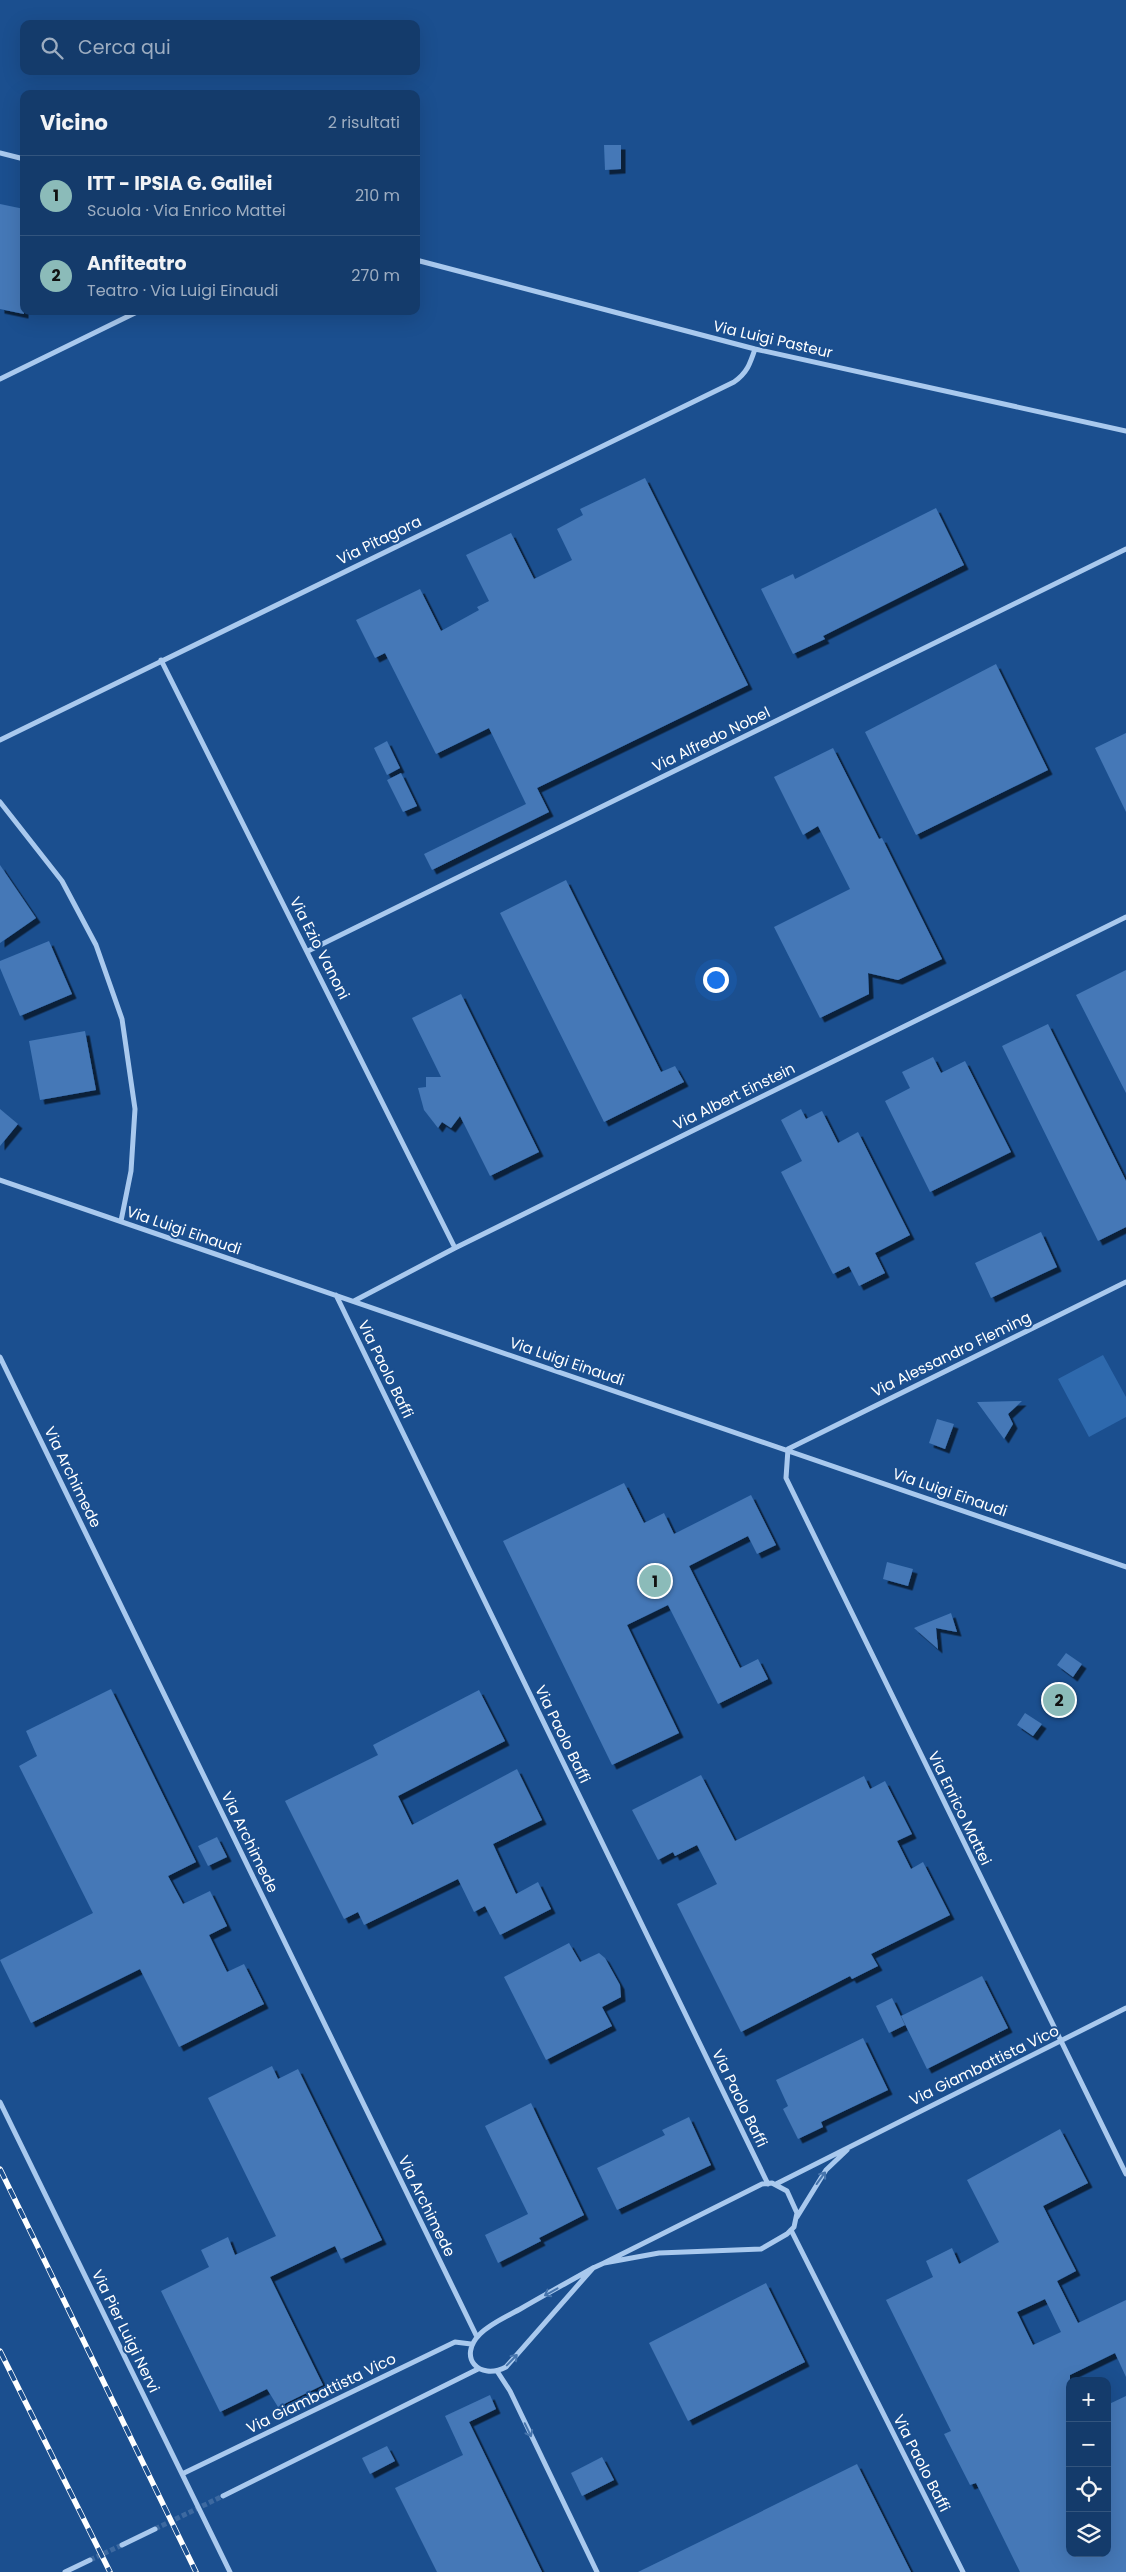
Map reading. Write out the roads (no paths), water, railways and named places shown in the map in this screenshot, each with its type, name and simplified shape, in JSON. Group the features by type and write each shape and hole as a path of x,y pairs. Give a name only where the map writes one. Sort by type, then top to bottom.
{"street":[{"path":"0,153 20,158"},
{"name":"Via Luigi Pasteur","path":"420,261 755,349 1126,431"},
{"path":"0,379 131,315"},
{"name":"Via Pitagora","path":"0,740 734,382 744,375 750,366 755,349"},
{"name":"Via Alfredo Nobel","path":"308,951 1126,549"},
{"name":"Via Ezio Vanoni","path":"161,660 455,1248"},
{"path":"0,802 62,881 96,945 122,1018 135,1109 131,1171 121,1221"},
{"name":"Via Albert Einstein","path":"354,1301 455,1248 1126,917"},
{"name":"Via Luigi Einaudi","path":"0,1180 788,1449 1126,1567"},
{"name":"Via Alessandro Fleming","path":"788,1449 1126,1282"},
{"name":"Via Paolo Baffi","path":"336,1294 768,2184"},
{"name":"Via Archimede","path":"0,1357 477,2337"},
{"name":"Via Enrico Mattei","path":"788,1449 786,1478 1126,2174"},
{"name":"Via Giambattista Vico","path":"776,2184 852,2144 1126,2008"},
{"name":"Via Pier Luigi Nervi","path":"0,2102 230,2572"},
{"path":"604,2263 659,2253 761,2249 791,2230 826,2170 852,2144"},
{"path":"593,2268 512,2361 497,2371 478,2369 470,2358 471,2344 489,2326 593,2268 762,2184 776,2184 787,2190 791,2196 797,2217"},
{"name":"Via Paolo Baffi","path":"791,2230 963,2572"},
{"name":"Via Giambattista Vico","path":"182,2474 455,2342 471,2344"},
{"path":"223,2496 478,2369"},
{"path":"497,2371 510,2392 597,2572"},
{"path":"122,2545 155,2529"},
{"path":"65,2572 90,2560"}],"tunnel":[{"path":"155,2529 223,2496"},
{"path":"90,2560 122,2545"}],"railway":[{"path":"0,2169 196,2572"},
{"path":"0,2351 110,2572"}],"place":[{"name":"ITT - IPSIA G. Galilei","path":"655,1581"},
{"name":"Anfiteatro","path":"1059,1700"}]}
